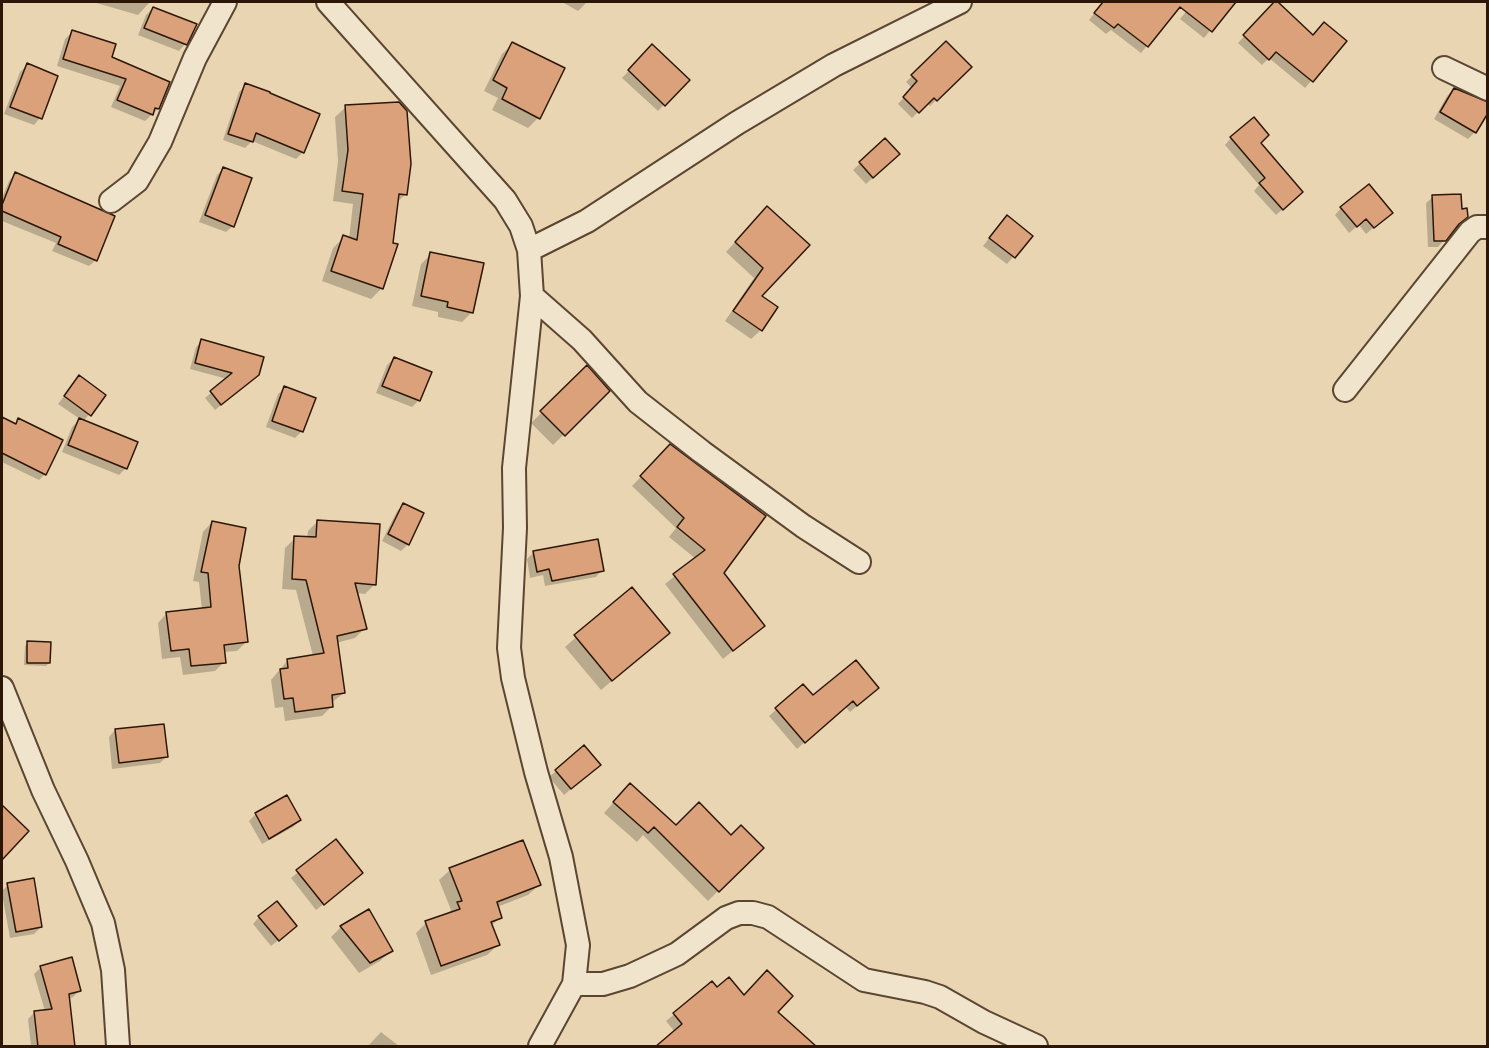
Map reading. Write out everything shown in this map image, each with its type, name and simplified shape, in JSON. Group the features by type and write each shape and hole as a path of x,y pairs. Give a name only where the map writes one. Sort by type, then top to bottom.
{"street":[{"path":"111,201 137,181 160,142 195,58 225,2"},
{"path":"328,2 505,200 521,226 529,250 532,296 514,468 515,528 509,648 513,678 561,857 578,945 574,984 543,1044"},
{"path":"529,250 587,221 737,123 834,65 960,2"},
{"path":"1444,68 1488,89"},
{"path":"1345,390 1470,232 1477,227 1488,227"},
{"path":"532,296 582,340 638,402 757,492 859,562"},
{"path":"4,698 103,923 113,970 118,1047"},
{"path":"574,984 603,984 630,976 677,954 726,918 753,913 768,917 864,980 940,997 984,1022 1036,1047"}],"building":[{"path":"1103,2 1236,2 1212,32 1180,7 1148,47 1118,24 1114,28 1094,13"},
{"path":"1274,2 1278,2 1313,35 1324,22 1347,41 1313,82 1276,52 1269,60 1243,35"},
{"path":"153,7 197,24 187,45 144,28"},
{"path":"72,30 116,44 112,57 170,82 159,109 155,108 153,115 117,100 126,79 63,59"},
{"path":"946,41 972,67 937,101 934,98 919,113 903,97 917,81 911,75"},
{"path":"512,42 565,68 540,119 502,99 507,88 493,80"},
{"path":"652,44 690,80 665,106 628,70"},
{"path":"27,63 58,76 42,119 10,107"},
{"path":"245,83 320,114 304,153 256,133 253,142 228,134"},
{"path":"1454,88 1488,102 1488,113 1476,133 1440,112"},
{"path":"399,102 407,111 411,164 407,195 399,194 393,243 398,244 383,289 331,271 343,235 357,240 363,194 342,191 348,150 345,105"},
{"path":"1254,117 1269,135 1261,143 1303,192 1283,210 1259,183 1265,178 1230,137"},
{"path":"885,138 900,154 873,178 859,162"},
{"path":"223,167 252,178 234,227 205,215"},
{"path":"15,172 115,216 97,261 58,244 61,237 2,211 2,205"},
{"path":"1369,184 1393,213 1374,228 1366,219 1357,227 1340,207"},
{"path":"1461,194 1462,209 1467,208 1468,217 1459,224 1446,241 1434,241 1432,195"},
{"path":"767,206 810,245 762,296 778,307 762,331 733,311 763,268 735,242"},
{"path":"1007,215 1033,236 1015,258 989,238"},
{"path":"430,252 484,263 473,313 447,307 448,302 421,296"},
{"path":"201,339 264,357 259,375 221,405 210,391 232,373 195,363"},
{"path":"394,357 432,372 420,401 382,386"},
{"path":"587,365 610,391 565,436 540,411"},
{"path":"79,375 106,395 91,416 64,396"},
{"path":"284,386 316,398 303,432 272,421"},
{"path":"2,417 16,424 18,418 63,440 46,475 2,453"},
{"path":"79,418 138,442 127,469 68,445"},
{"path":"670,444 766,516 724,573 765,626 733,651 673,574 705,550 677,527 684,518 640,476"},
{"path":"403,503 424,513 409,545 388,534"},
{"path":"317,520 380,524 376,585 355,583 367,629 337,636 345,693 332,695 333,707 295,712 293,698 284,699 280,669 288,668 287,659 324,653 306,580 292,579 294,536 316,537"},
{"path":"212,521 246,528 239,566 248,642 224,645 226,663 191,666 189,649 171,651 166,612 211,607 208,573 201,572"},
{"path":"598,539 604,571 552,581 549,569 537,572 533,551"},
{"path":"632,587 670,633 612,681 574,635"},
{"path":"27,641 51,642 50,663 27,663"},
{"path":"856,660 879,688 857,706 853,701 805,743 775,708 803,684 813,695"},
{"path":"164,724 168,757 119,763 115,729"},
{"path":"584,745 601,765 571,789 555,770"},
{"path":"630,783 676,825 699,802 731,835 741,825 764,848 719,892 654,827 648,833 613,802"},
{"path":"287,795 301,820 269,839 255,813"},
{"path":"2,805 29,831 2,860"},
{"path":"336,839 363,873 324,905 296,870"},
{"path":"523,840 541,885 497,902 502,918 491,922 500,945 441,966 425,921 460,909 457,902 462,901 449,868"},
{"path":"34,878 42,927 16,932 7,883"},
{"path":"277,901 297,926 279,941 258,916"},
{"path":"369,909 393,951 370,963 340,926"},
{"path":"72,957 81,991 69,994 75,1047 38,1047 34,1011 52,1009 40,966"},
{"path":"767,970 793,996 778,1012 817,1047 655,1047 682,1024 673,1013 712,981 717,987 729,977 744,995"}]}
